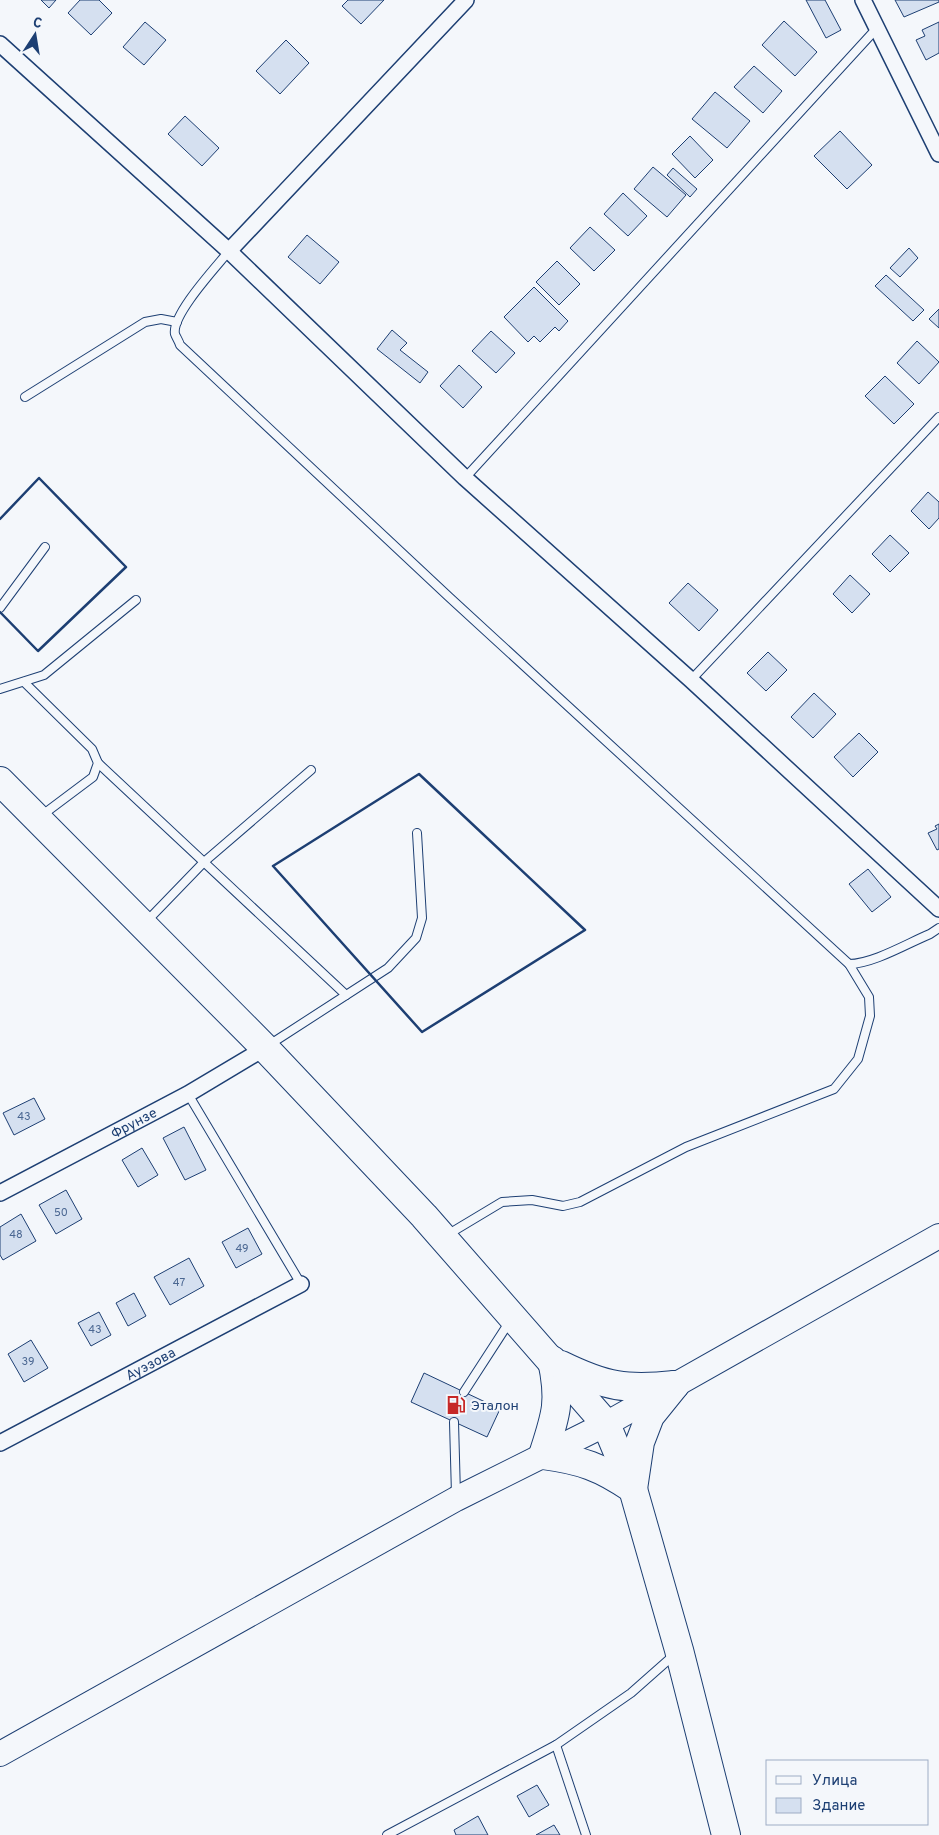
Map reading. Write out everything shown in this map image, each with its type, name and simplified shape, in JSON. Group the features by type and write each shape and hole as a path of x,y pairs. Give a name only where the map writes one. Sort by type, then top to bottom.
{"highway":[{"path":"0,781 265,1048 443,1237 606,1424 633,1489 679,1650 726,1835"},
{"path":"552,1360 592,1380 616,1386 638,1389 675,1385"},
{"path":"552,1360 558,1389 556,1413 543,1455 586,1463 609,1472 633,1489"},
{"path":"633,1489 640,1442 650,1416 675,1385"}],"main road":[{"path":"0,1754 456,1499 606,1424 939,1236"}],"street":[{"path":"863,0 939,154"},
{"path":"229,251 457,3"},
{"path":"0,44 229,251 465,478 691,680 939,909"},
{"name":"Фрунзе","path":"0,1193 188,1094 265,1048"},
{"name":"Ауэзова","path":"0,1442 301,1284"}],"lane":[{"path":"465,478 877,28"},
{"path":"229,251 185,307 176,322 175,333 180,344 449,597 849,964 870,997 870,1016 858,1060 834,1089 686,1147 580,1202 563,1206 532,1200 502,1202 443,1237"},
{"path":"25,397 144,322 161,319 176,322"},
{"path":"691,680 939,418"},
{"path":"0,608 45,548"},
{"path":"0,689 44,676 136,600"},
{"path":"24,682 92,749 98,763 346,995"},
{"path":"38,819 93,776 98,763"},
{"path":"143,925 204,862 311,770"},
{"path":"265,1048 388,968 416,938 422,918 417,833"},
{"path":"849,964 858,964 930,934 939,928"},
{"path":"188,1094 301,1284"},
{"path":"464,1392 512,1317"},
{"path":"454,1422 456,1499"},
{"path":"387,1835 556,1745 631,1693 679,1650"},
{"path":"556,1745 586,1835"}],"building":[{"path":"41,0 56,0 49,8"},
{"path":"80,0 99,0 112,13 91,35 68,13"},
{"path":"348,0 384,0 361,24 342,6"},
{"path":"806,0 825,0 841,30 826,38"},
{"path":"895,0 939,0 939,2 904,17"},
{"path":"784,21 817,52 795,76 762,45"},
{"path":"145,22 166,40 144,65 123,47"},
{"path":"939,22 939,53 926,60 916,40 925,36 922,30"},
{"path":"286,40 309,63 280,94 256,71"},
{"path":"754,66 782,91 763,113 734,87"},
{"path":"715,92 750,121 727,148 692,119"},
{"path":"185,116 219,148 202,166 168,134"},
{"path":"840,131 872,165 847,189 814,156"},
{"path":"690,136 713,160 695,178 672,154"},
{"path":"653,167 686,195 667,217 634,189"},
{"path":"673,168 697,189 690,197 667,175"},
{"path":"623,193 647,216 628,236 604,214"},
{"path":"590,227 615,250 594,271 570,248"},
{"path":"307,235 339,262 320,284 288,257"},
{"path":"909,248 918,258 900,277 890,268"},
{"path":"557,261 580,284 559,305 536,282"},
{"path":"886,275 924,310 913,321 875,286"},
{"path":"534,287 568,321 559,331 555,327 540,342 534,336 528,342 504,317"},
{"path":"939,309 939,328 929,319"},
{"path":"392,330 407,343 400,350 428,372 420,383 377,349"},
{"path":"491,331 515,353 496,373 472,351"},
{"path":"917,341 939,362 919,384 897,363"},
{"path":"459,365 482,387 463,408 440,386"},
{"path":"885,376 914,404 894,424 865,396"},
{"path":"928,492 939,502 939,518 929,529 911,511"},
{"path":"890,535 909,553 890,572 872,554"},
{"path":"850,575 870,594 852,613 833,594"},
{"path":"688,583 718,610 699,631 669,603"},
{"path":"768,652 787,670 766,691 747,673"},
{"path":"814,693 836,714 813,738 791,717"},
{"path":"859,733 878,752 853,777 834,757"},
{"path":"939,824 939,849 937,850 928,833 937,829 935,826"},
{"path":"868,869 891,897 872,912 849,884"},
{"path":"34,1098 45,1119 14,1135 3,1113"},
{"path":"184,1127 206,1170 185,1180 163,1138"},
{"path":"142,1148 158,1175 138,1187 122,1160"},
{"path":"66,1190 82,1219 56,1234 39,1205"},
{"path":"21,1214 36,1241 3,1260 0,1255 0,1227"},
{"path":"248,1228 262,1254 236,1268 222,1242"},
{"path":"189,1258 204,1286 170,1305 154,1277"},
{"path":"134,1293 146,1316 128,1326 116,1303"},
{"path":"99,1312 111,1335 91,1346 78,1323"},
{"path":"31,1340 48,1368 24,1382 8,1354"},
{"name":"Эталон","path":"424,1373 500,1409 487,1437 411,1402"},
{"path":"537,1785 549,1805 529,1817 517,1796"},
{"path":"478,1816 488,1835 456,1835 454,1830"},
{"path":"554,1825 560,1835 536,1835"}],"wall":[{"path":"0,519 39,478 126,567 38,651 0,612"},
{"path":"419,774 585,930 422,1032 273,866 419,774"}],"place":[{"name":"Эталон","path":"456,1405"}]}
